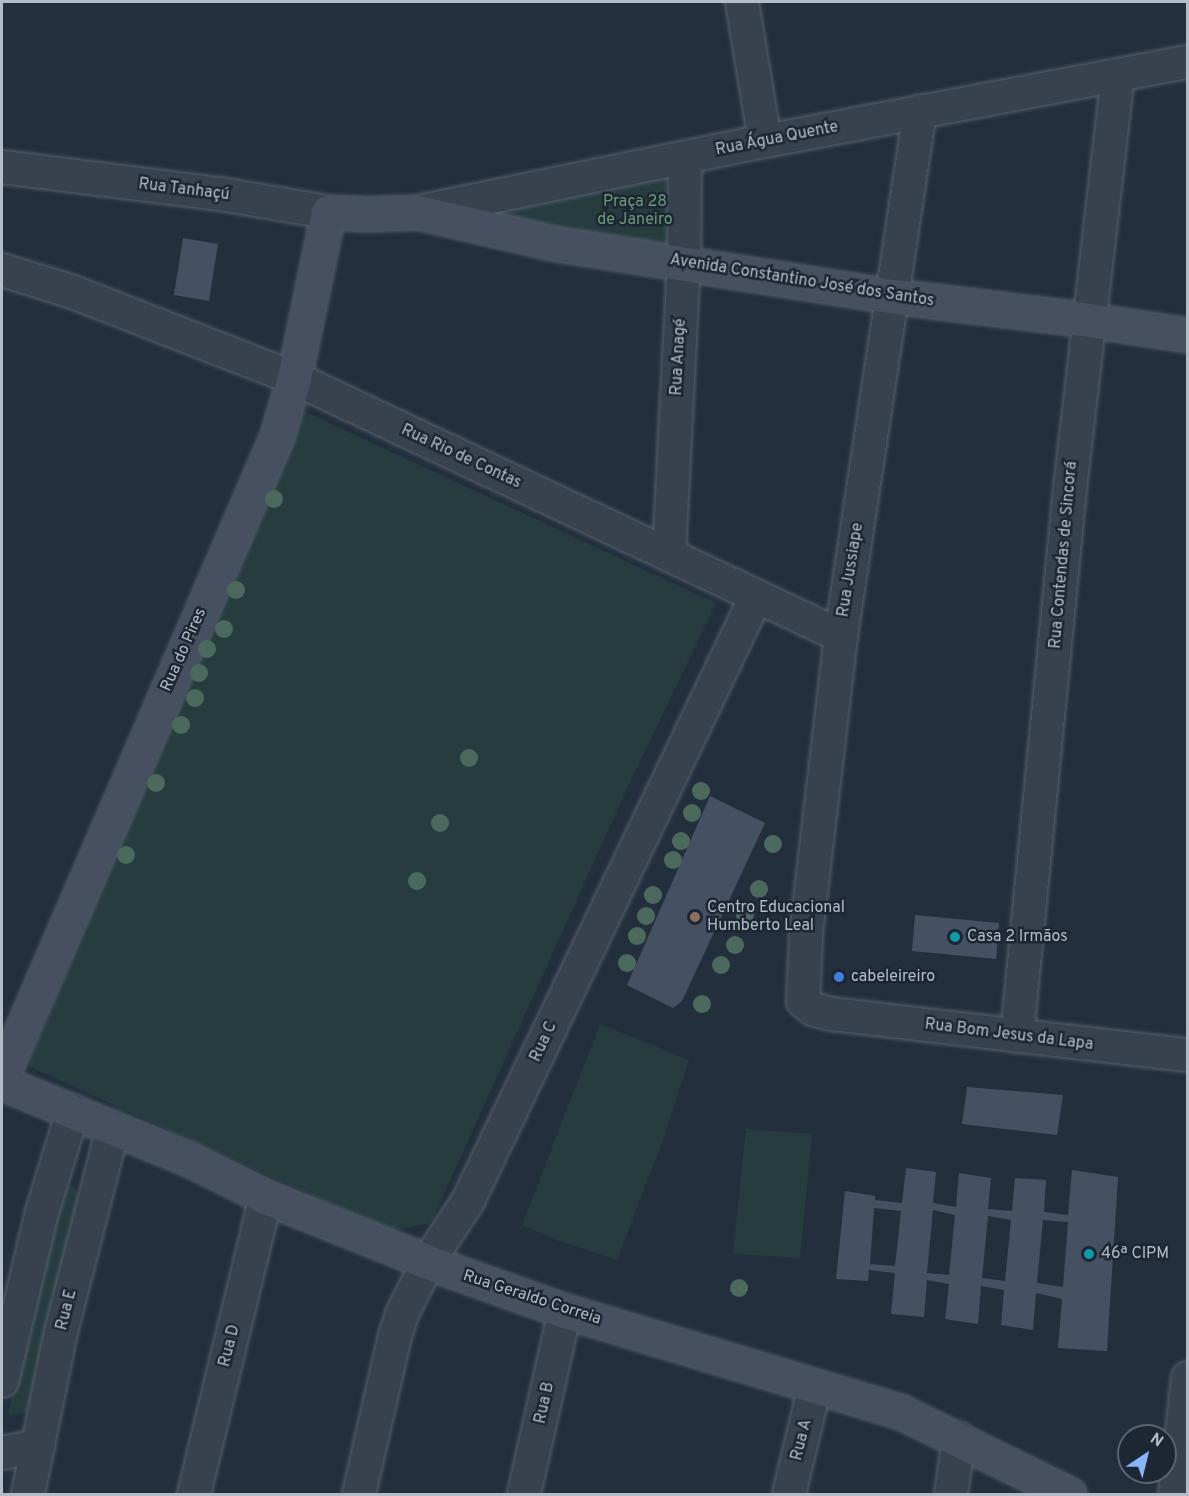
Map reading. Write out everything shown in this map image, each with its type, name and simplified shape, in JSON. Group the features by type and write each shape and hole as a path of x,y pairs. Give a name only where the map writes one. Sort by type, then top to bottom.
{"street":[{"path":"741,2 765,141"},
{"name":"Rua Água Quente","path":"367,214 418,212 765,141 1188,62"},
{"name":"Rua Contendas de Sincorá","path":"1017,1036 1070,489 1118,76"},
{"name":"Rua Jussiape","path":"831,1014 808,1006 802,993 841,636 920,111"},
{"name":"Rua Anagé","path":"669,555 684,263 685,158"},
{"name":"Rua Tanhaçú","path":"2,167 220,194 328,212 367,214"},
{"name":"Rua do Pires","path":"2,1076 277,436 294,378 328,212"},
{"name":"Avenida Constantino José dos Santos","path":"418,212 552,243 892,296 1089,320 1188,335"},
{"name":"Rua Rio de Contas","path":"2,270 74,292 294,378 841,636"},
{"name":"Rua C","path":"359,1494 402,1314 428,1262 468,1201 756,597"},
{"name":"Rua Bom Jesus da Lapa","path":"831,1014 1188,1055"},
{"name":"Rua Geraldo Correia","path":"2,1083 189,1159 266,1197 428,1262 565,1311 901,1413 1069,1494"},
{"path":"2,1381 42,1212 73,1111"},
{"name":"Rua E","path":"28,1494 61,1332 113,1128"},
{"name":"Rua D","path":"194,1494 266,1197"},
{"name":"Rua B","path":"524,1494 565,1311"},
{"path":"1175,1494 1188,1378"},
{"name":"Rua A","path":"789,1494 815,1386"},
{"path":"951,1494 959,1439"},
{"path":"2,1453 38,1446"}],"green space":[{"name":"Praça 28 de Janeiro","path":"666,173 668,248 496,216 539,202"},
{"path":"299,409 716,603 624,795 431,1223 391,1231 28,1066"},
{"path":"600,1024 689,1060 664,1137 617,1260 559,1241 522,1225"},
{"path":"746,1129 812,1134 800,1258 733,1254"},
{"path":"70,1185 86,1200 30,1412 8,1415 58,1193"}],"building":[{"path":"183,238 218,244 209,301 174,295"},
{"path":"710,796 765,823 682,1001 673,1008 627,985"},
{"name":"Casa 2 Irmãos","path":"915,915 999,923 996,959 912,951"},
{"path":"967,1087 1063,1095 1057,1135 962,1124"},
{"path":"906,1168 936,1172 933,1203 956,1207 959,1173 991,1178 988,1209 1012,1211 1015,1178 1046,1180 1044,1212 1068,1215 1072,1170 1118,1177 1107,1351 1058,1348 1062,1299 1036,1293 1033,1330 1001,1325 1004,1290 981,1286 978,1324 945,1319 949,1284 927,1280 924,1317 891,1314 895,1273 869,1270 868,1281 836,1279 845,1191 875,1196 875,1200 902,1203","holes":["874,1208 901,1211 895,1266 870,1264","933,1210 955,1215 949,1275 927,1273","988,1216 1011,1220 1005,1281 982,1278","1043,1220 1068,1222 1063,1287 1037,1283"]}],"place":[{"name":"Centro Educacional Humberto Leal","path":"695,917"},
{"name":"Casa 2 Irmãos","path":"955,937"},
{"name":"cabeleireiro","path":"839,977"},
{"name":"46ª CIPM","path":"1089,1254"}]}
